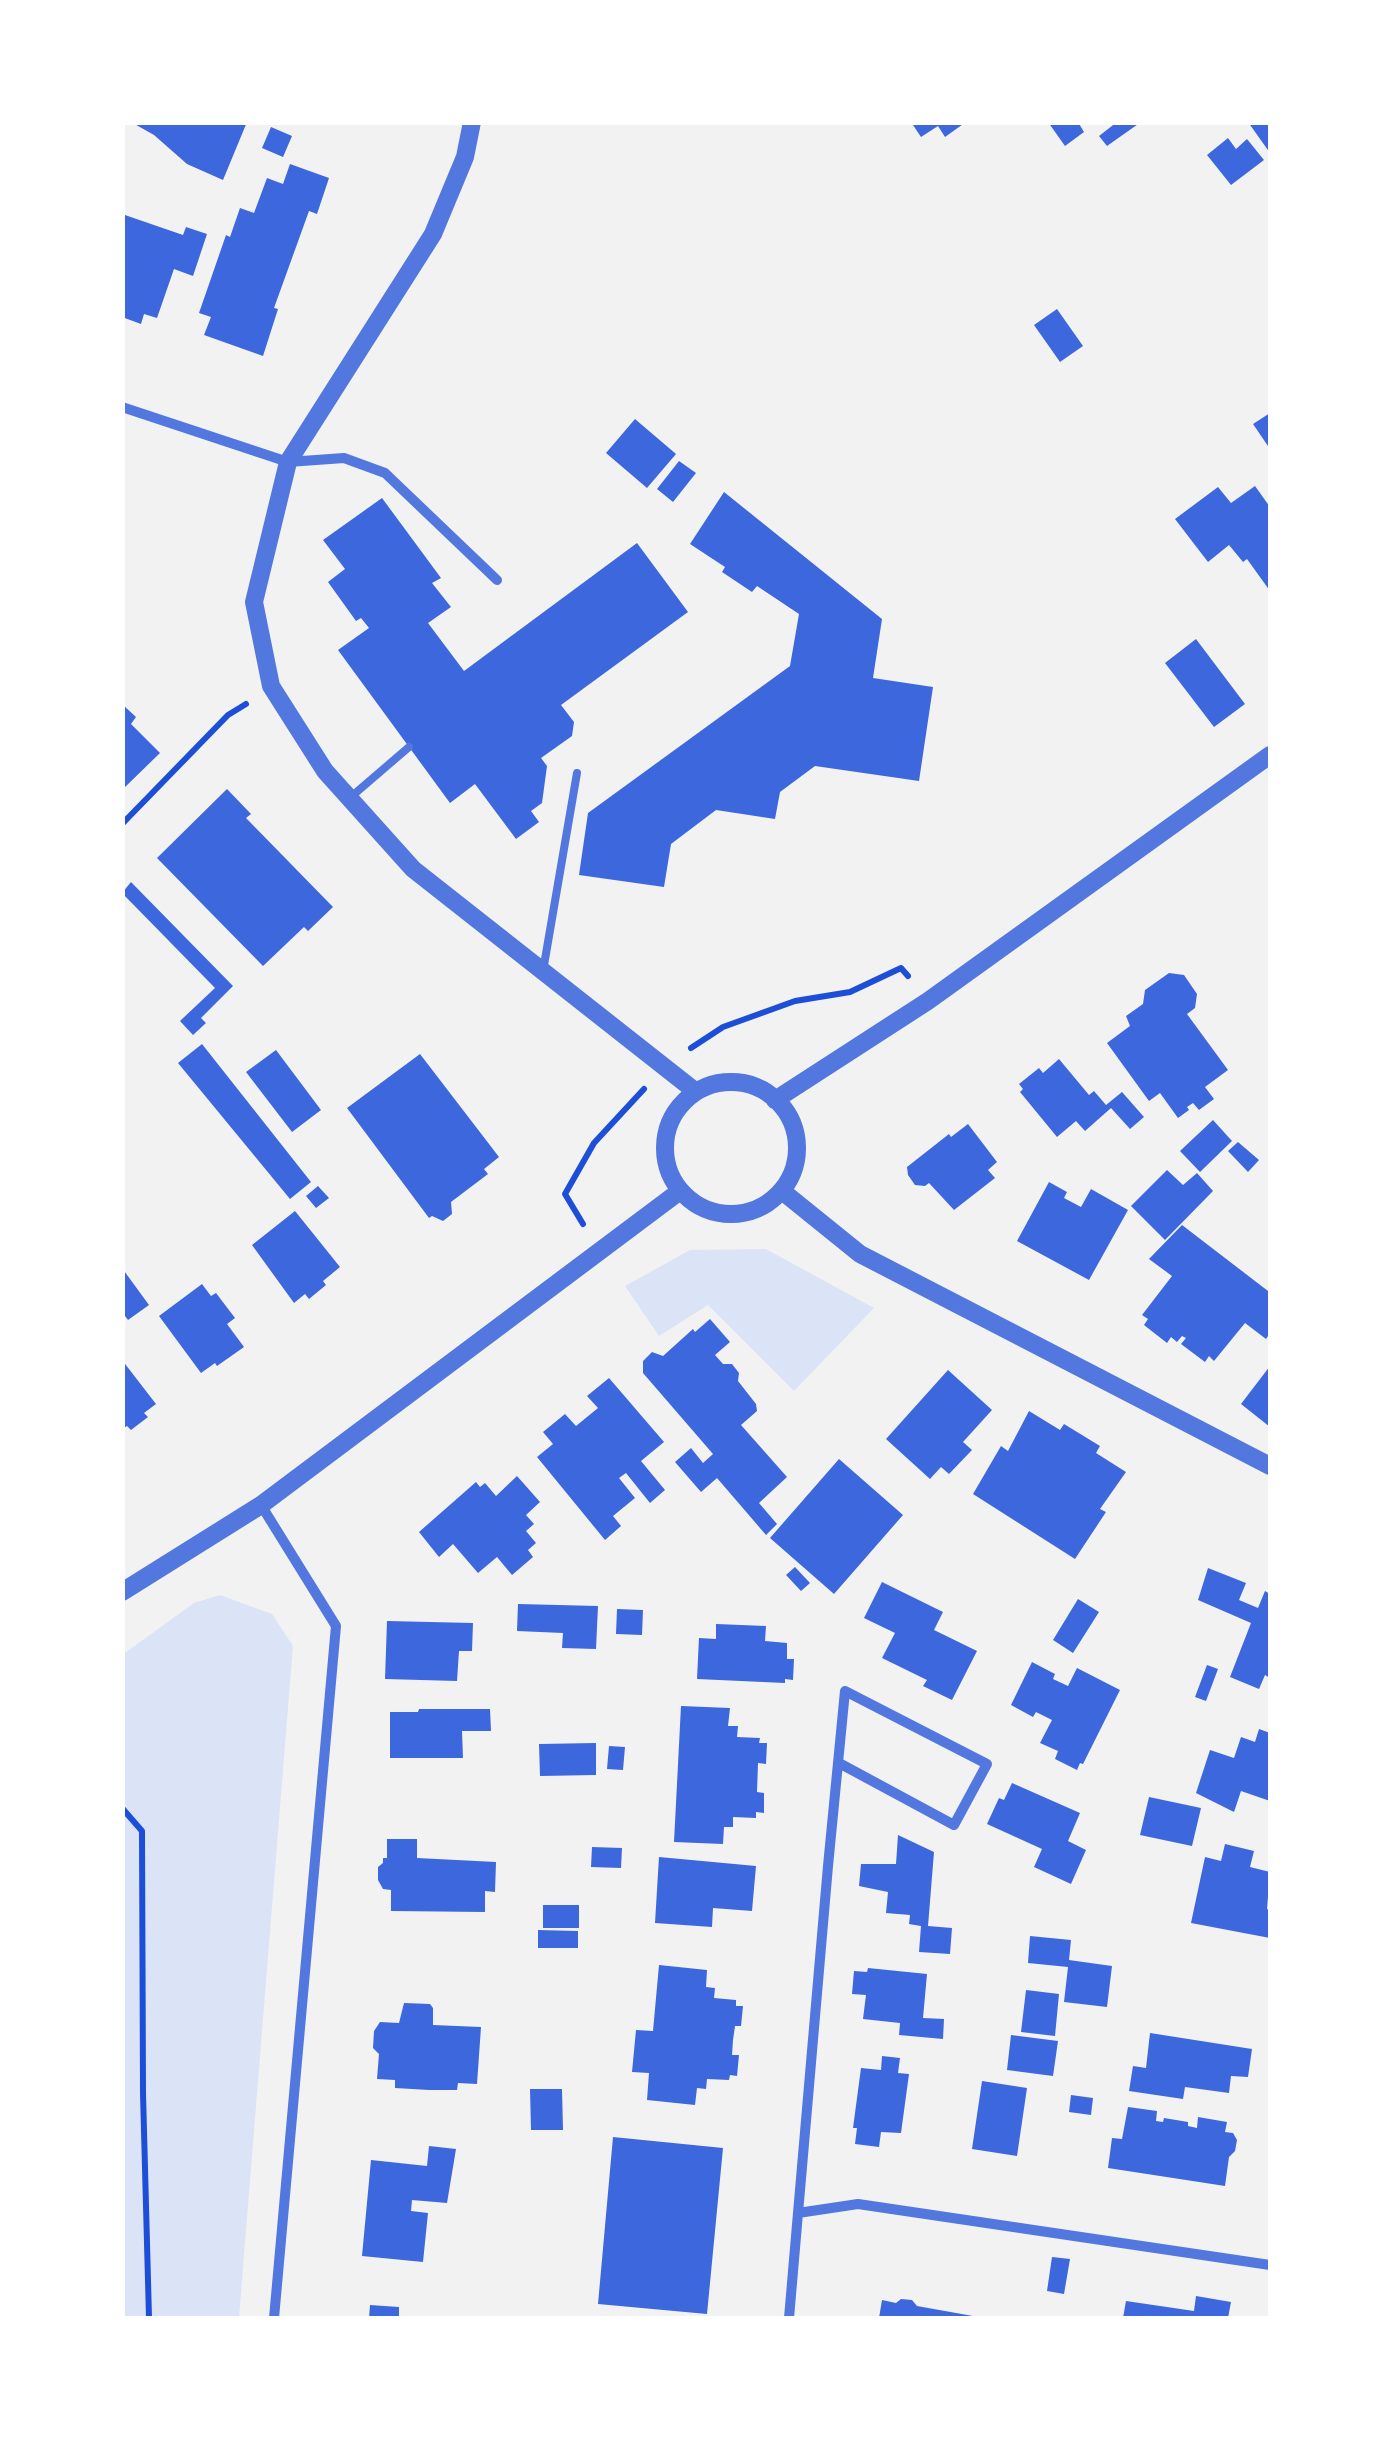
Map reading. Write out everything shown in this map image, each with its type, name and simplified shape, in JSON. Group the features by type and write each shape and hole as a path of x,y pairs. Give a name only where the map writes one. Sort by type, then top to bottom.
{"street":[{"path":"472,122 465,157 433,234 288,462 254,602 272,686 325,771 413,869 695,1092"},
{"path":"122,407 288,462 344,458 385,474 497,580"},
{"path":"775,1100 928,1000 1270,755"},
{"path":"737,1082 757,1087 775,1100 787,1115 796,1153 782,1192 764,1205 742,1213 719,1214 697,1206 680,1190 666,1166 665,1137 676,1112 695,1092 715,1084 737,1082"},
{"path":"122,1592 261,1505 680,1190"},
{"path":"782,1192 860,1254 1270,1466"},
{"path":"261,1505 336,1626 274,2318"},
{"path":"789,2318 828,1866 838,1763 845,1691 987,1764 954,1824 838,1763"},
{"path":"798,2213 858,2204 1270,2264"}],"lane":[{"path":"349,798 409,747"},
{"path":"543,971 577,773"}],"path":[{"path":"122,824 228,716 272,686"},
{"path":"122,1808 142,1831 149,2318"}],"shaded area":[{"path":"766,1249 874,1308 794,1391 708,1305 659,1336 625,1286 690,1250"},
{"path":"220,1595 272,1614 293,1646 239,2318 123,2318 122,1655 194,1603"}],"building":[{"path":"131,122 247,122 223,180 187,164 154,135"},
{"path":"911,122 966,122 945,137 938,126 921,137"},
{"path":"1048,122 1078,122 1084,132 1065,146"},
{"path":"1117,122 1141,122 1107,146 1099,136"},
{"path":"1248,122 1270,122 1270,153"},
{"path":"271,127 292,136 283,157 262,148"},
{"path":"1228,138 1236,149 1247,139 1264,160 1231,185 1207,155"},
{"path":"290,164 329,178 317,214 309,211 274,308 278,309 263,356 204,335 211,317 199,313 226,235 230,237 240,208 254,213 267,178 283,184"},
{"path":"122,214 183,235 186,227 207,234 193,276 174,269 157,318 144,314 141,324 122,317"},
{"path":"1057,309 1083,346 1060,362 1034,325"},
{"path":"1270,413 1270,449 1253,424"},
{"path":"635,419 676,454 647,488 606,453"},
{"path":"679,461 696,473 673,502 657,489"},
{"path":"1255,486 1270,507 1270,591 1247,559 1243,562 1229,545 1208,562 1175,519 1218,487 1231,503"},
{"path":"724,492 882,619 873,678 933,687 919,781 815,766 780,792 775,819 716,810 671,844 664,887 579,875 588,813 790,666 799,614 757,586 752,592 722,572 725,567 690,544"},
{"path":"382,498 441,578 432,583 451,607 428,623 464,671 637,543 688,612 561,705 574,722 572,736 541,758 547,766 542,803 531,811 539,822 516,839 475,784 450,803 338,650 369,628 361,618 356,621 328,582 345,569 323,540"},
{"path":"1196,639 1245,704 1214,727 1165,663"},
{"path":"122,704 136,717 131,724 160,753 122,790"},
{"path":"227,789 251,814 246,818 333,907 308,931 304,927 263,966 157,858"},
{"path":"131,882 233,986 201,1018 206,1023 193,1035 180,1021 215,988 122,893"},
{"path":"1169,973 1184,975 1197,994 1195,1008 1187,1014 1228,1070 1205,1087 1214,1099 1199,1110 1193,1103 1178,1118 1160,1093 1149,1101 1107,1043 1130,1026 1126,1016 1143,1004 1145,990"},
{"path":"202,1044 311,1182 290,1199 178,1063"},
{"path":"276,1050 321,1110 292,1132 246,1072"},
{"path":"420,1054 499,1157 484,1169 488,1174 451,1202 452,1214 443,1221 429,1218 347,1108"},
{"path":"1059,1059 1089,1095 1094,1091 1106,1105 1122,1092 1144,1117 1130,1129 1111,1108 1085,1131 1076,1121 1057,1137 1020,1092 1023,1089 1019,1084 1039,1068 1043,1073"},
{"path":"1213,1120 1232,1141 1200,1172 1180,1151"},
{"path":"968,1124 997,1162 988,1170 995,1178 954,1210 929,1183 915,1185 907,1167"},
{"path":"1238,1142 1259,1160 1248,1172 1228,1151"},
{"path":"1167,1170 1183,1185 1197,1173 1213,1191 1165,1240 1131,1206"},
{"path":"1049,1182 1067,1192 1064,1198 1081,1207 1091,1189 1128,1210 1089,1280 1017,1241"},
{"path":"318,1186 329,1198 316,1208 306,1196"},
{"path":"295,1211 340,1267 309,1299 305,1294 294,1303 252,1245"},
{"path":"1182,1225 1268,1291 1270,1287 1270,1333 1266,1339 1245,1323 1214,1361 1209,1356 1205,1362 1181,1344 1186,1338 1182,1336 1177,1342 1171,1337 1167,1343 1144,1325 1148,1319 1142,1315 1172,1276 1149,1259"},
{"path":"122,1268 149,1305 128,1320 122,1312"},
{"path":"202,1284 211,1296 216,1293 235,1318 227,1324 244,1347 201,1373 159,1316"},
{"path":"710,1319 730,1342 715,1355 723,1364 732,1364 739,1373 738,1381 756,1404 757,1411 741,1425 787,1477 759,1503 777,1524 766,1535 717,1478 701,1492 675,1462 691,1448 703,1463 713,1454 643,1373 643,1361 652,1352 663,1356"},
{"path":"122,1360 156,1404 144,1413 148,1417 131,1430 127,1426 122,1429"},
{"path":"1270,1366 1270,1427 1241,1404"},
{"path":"948,1370 992,1410 963,1442 972,1450 949,1474 941,1467 930,1479 886,1439"},
{"path":"609,1378 664,1442 641,1461 665,1490 650,1503 626,1473 619,1478 635,1498 613,1516 621,1526 605,1540 537,1457 553,1444 543,1432 565,1414 576,1426 598,1408 587,1396"},
{"path":"1029,1411 1060,1430 1064,1424 1100,1446 1096,1453 1126,1472 1100,1509 1106,1512 1075,1559 973,1494 1001,1446 1008,1451"},
{"path":"839,1459 903,1515 834,1594 770,1538"},
{"path":"517,1476 540,1502 526,1515 534,1524 526,1531 536,1543 528,1550 533,1557 512,1575 497,1557 478,1573 453,1544 439,1557 419,1532 476,1482 480,1487 485,1483 496,1496"},
{"path":"795,1567 810,1583 801,1591 786,1575"},
{"path":"1208,1568 1246,1583 1239,1600 1258,1608 1265,1591 1270,1594 1270,1678 1265,1675 1259,1689 1230,1677 1251,1623 1198,1600"},
{"path":"882,1582 943,1612 934,1630 977,1651 952,1700 923,1686 927,1680 882,1658 895,1633 864,1618"},
{"path":"1078,1599 1099,1612 1073,1653 1053,1640"},
{"path":"518,1604 598,1606 596,1649 562,1648 563,1633 517,1631"},
{"path":"617,1609 643,1610 642,1635 616,1634"},
{"path":"387,1621 473,1623 472,1651 459,1651 457,1681 385,1679"},
{"path":"716,1624 766,1626 765,1641 787,1643 787,1659 794,1659 793,1680 785,1679 785,1683 697,1679 699,1638 716,1639"},
{"path":"1032,1662 1068,1686 1077,1668 1120,1690 1077,1770 1055,1759 1058,1751 1040,1743 1052,1720 1036,1712 1033,1717 1011,1705"},
{"path":"1207,1665 1218,1669 1206,1701 1195,1697"},
{"path":"681,1706 730,1708 728,1726 738,1726 737,1737 760,1738 759,1743 767,1743 766,1764 758,1763 757,1792 764,1793 764,1813 756,1812 756,1818 733,1817 733,1827 724,1827 723,1844 674,1842"},
{"path":"490,1709 491,1731 462,1731 463,1758 390,1758 390,1712"},
{"path":"1259,1729 1270,1733 1270,1801 1241,1791 1234,1812 1196,1793 1210,1750 1234,1758 1241,1737 1255,1742"},
{"path":"596,1743 596,1775 540,1776 539,1744"},
{"path":"609,1746 625,1747 623,1770 607,1769"},
{"path":"1012,1783 1080,1813 1068,1841 1086,1850 1071,1884 1034,1867 1042,1849 987,1824 999,1798 1004,1800"},
{"path":"1149,1797 1201,1808 1192,1846 1140,1835"},
{"path":"898,1835 934,1852 928,1926 952,1928 950,1954 919,1952 921,1926 909,1924 910,1915 886,1913 888,1892 859,1886 861,1864 896,1864"},
{"path":"387,1839 417,1839 417,1858 496,1862 495,1892 485,1891 485,1912 391,1911 391,1890 383,1889 378,1880 378,1867 387,1858"},
{"path":"1225,1844 1254,1851 1250,1867 1270,1872 1270,1938 1191,1923 1205,1857 1221,1861"},
{"path":"592,1847 622,1848 621,1868 591,1867"},
{"path":"659,1857 756,1866 752,1911 713,1908 712,1927 655,1923"},
{"path":"543,1905 579,1905 579,1928 543,1928"},
{"path":"538,1930 578,1931 578,1948 538,1948"},
{"path":"1030,1936 1071,1940 1069,1960 1112,1966 1107,2007 1064,2002 1068,1967 1028,1963"},
{"path":"659,1965 707,1970 706,1987 715,1988 714,1998 736,2000 736,2006 743,2006 741,2026 735,2026 733,2040 732,2055 739,2055 737,2076 730,2075 729,2080 707,2079 706,2089 697,2088 695,2105 647,2100 649,2073 632,2072 636,2030 653,2031"},
{"path":"868,1968 927,1974 923,2018 944,2019 943,2039 899,2035 900,2023 863,2019 866,1995 852,1994 854,1971 867,1972"},
{"path":"1026,1990 1059,1994 1055,2036 1021,2032"},
{"path":"404,2003 430,2004 433,2025 481,2027 477,2084 458,2083 457,2090 429,2090 395,2088 395,2080 377,2079 379,2054 373,2048 374,2031 380,2022 399,2023"},
{"path":"1150,2033 1252,2049 1248,2077 1231,2076 1229,2093 1185,2087 1183,2099 1129,2091 1133,2066 1146,2068"},
{"path":"1011,2035 1058,2041 1053,2076 1007,2070"},
{"path":"882,2056 900,2058 898,2073 909,2074 901,2133 881,2132 879,2147 855,2144 857,2128 853,2128 861,2068 881,2070"},
{"path":"982,2081 1027,2088 1017,2156 972,2149"},
{"path":"530,2089 562,2089 563,2130 531,2130"},
{"path":"1071,2095 1093,2098 1091,2115 1069,2112"},
{"path":"1128,2107 1157,2111 1156,2121 1163,2122 1164,2118 1188,2122 1188,2126 1197,2128 1198,2117 1227,2122 1225,2132 1233,2133 1237,2140 1229,2157 1225,2186 1108,2168 1112,2138 1122,2139"},
{"path":"613,2137 723,2148 707,2314 598,2304"},
{"path":"429,2146 456,2149 447,2203 412,2200 411,2211 428,2213 423,2262 362,2256 371,2160 427,2166"},
{"path":"1052,2257 1070,2259 1064,2294 1047,2291"},
{"path":"1196,2296 1231,2302 1228,2318 1123,2318 1126,2301 1194,2311"},
{"path":"901,2299 912,2300 917,2306 984,2318 879,2318 882,2300 896,2303"},
{"path":"370,2305 399,2307 399,2318 369,2318"}]}
